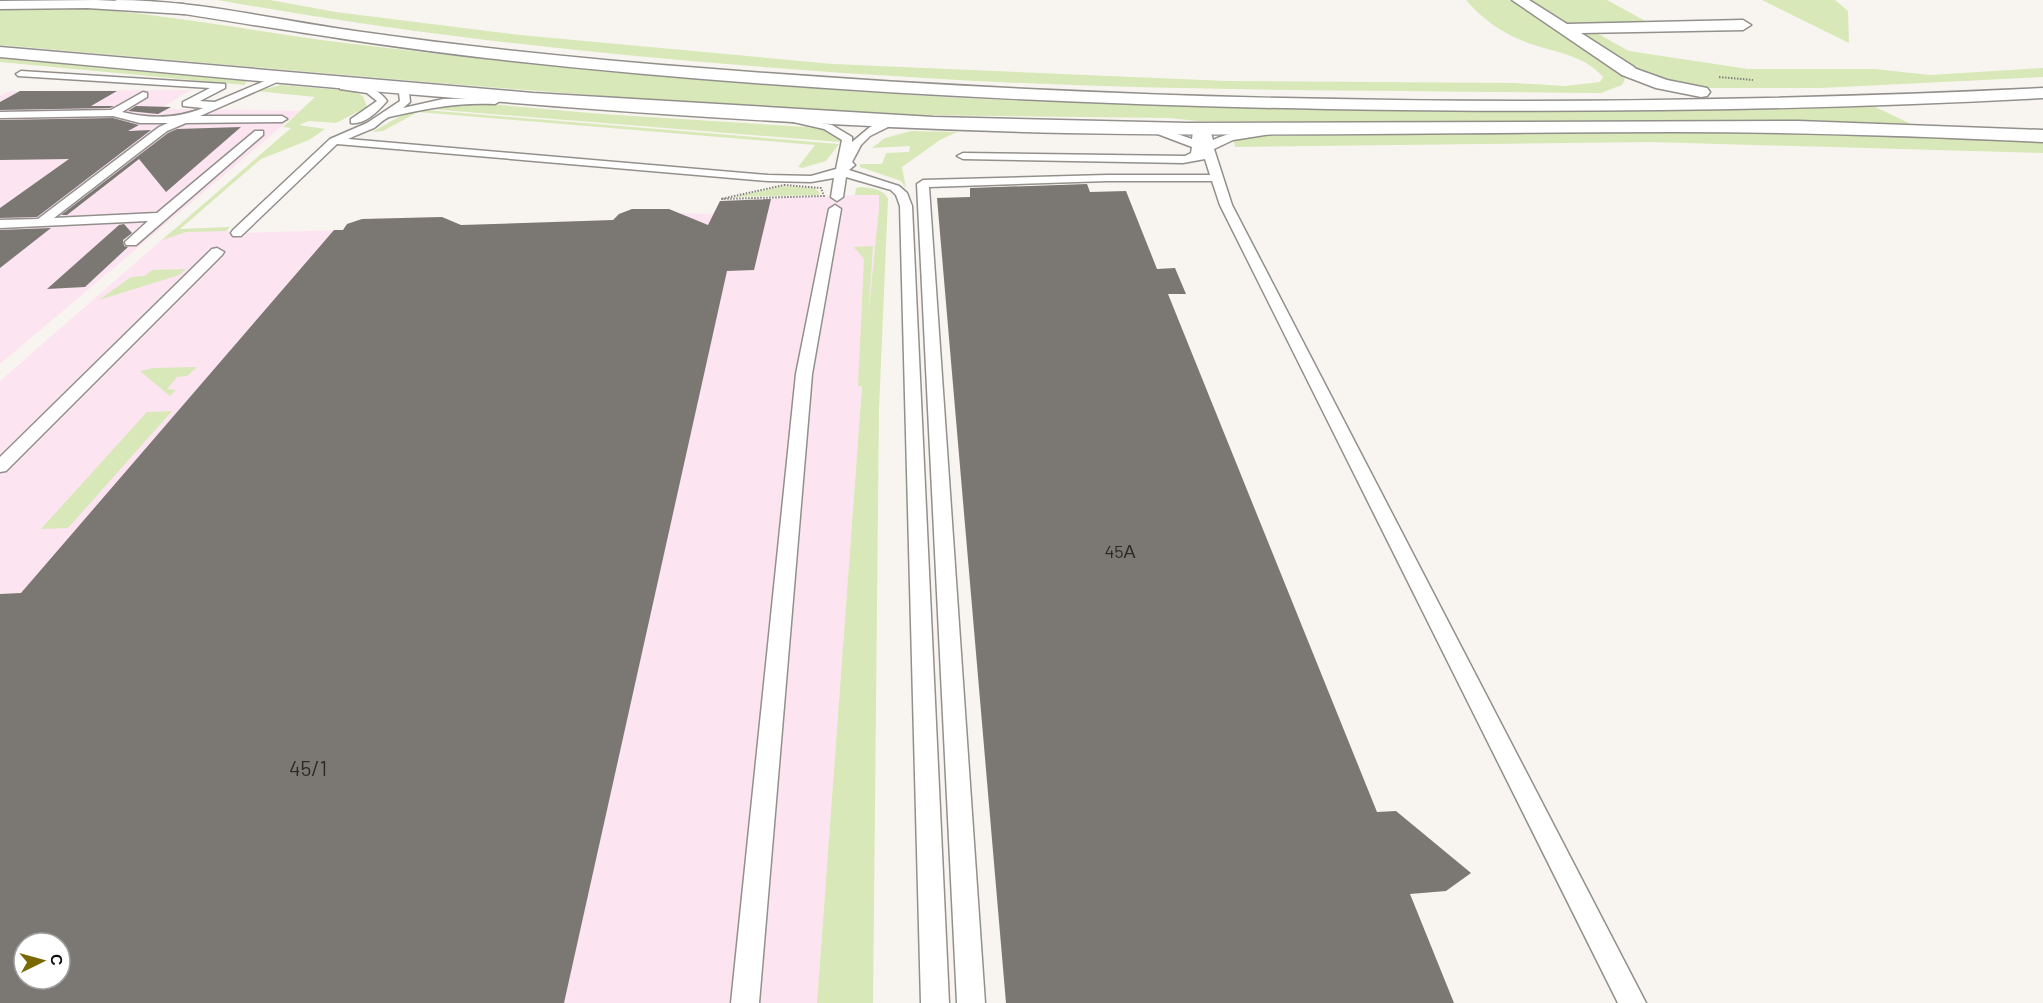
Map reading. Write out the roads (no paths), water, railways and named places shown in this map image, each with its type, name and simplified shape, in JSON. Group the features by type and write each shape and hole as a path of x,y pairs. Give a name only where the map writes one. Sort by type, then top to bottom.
{"main road":[{"path":"122,0 180,5 482,44 609,57 865,77 1188,92 1584,98 1734,96 2043,83"},
{"path":"1518,0 1628,71 1678,89 1734,96"},
{"path":"2,5 180,5 353,37 615,67 905,89 1085,98 1565,107 1811,103 2043,93"},
{"path":"1563,29 1743,25"},
{"path":"0,52 326,81 400,95 459,93 784,117 895,122 1150,128 1199,137 1292,129 1820,126 2043,136"},
{"path":"1584,98 1625,89 1632,81 1628,71"}],"lane":[{"path":"21,74 222,86 188,104 218,105"},
{"path":"41,222 163,129 281,77"},
{"path":"326,81 340,87 374,92 382,101 369,113"},
{"path":"113,113 143,95"},
{"path":"334,141 334,135 338,131 400,95"},
{"path":"378,121 400,95"},
{"path":"237,234 334,141 378,121 408,109 441,101 538,100"},
{"path":"0,115 113,113 140,120 282,118"},
{"path":"745,1003 804,374 842,172 842,157 848,139 828,127 784,117"},
{"path":"833,119 853,127 857,136 842,172"},
{"path":"854,147 866,132 895,122"},
{"path":"842,172 866,145 884,133 914,125 961,124"},
{"path":"963,156 1183,160 1206,155 1216,142 1235,136 1292,129"},
{"path":"131,242 259,133"},
{"path":"1183,160 1197,155 1199,137 1207,135 1216,177 1226,205 1632,1003"},
{"path":"334,141 765,178 816,179 842,172 895,188 901,193 906,206 935,1003"},
{"path":"971,1003 923,184 1216,177"},
{"path":"0,224 158,217"},
{"path":"0,467 218,252"}]}
